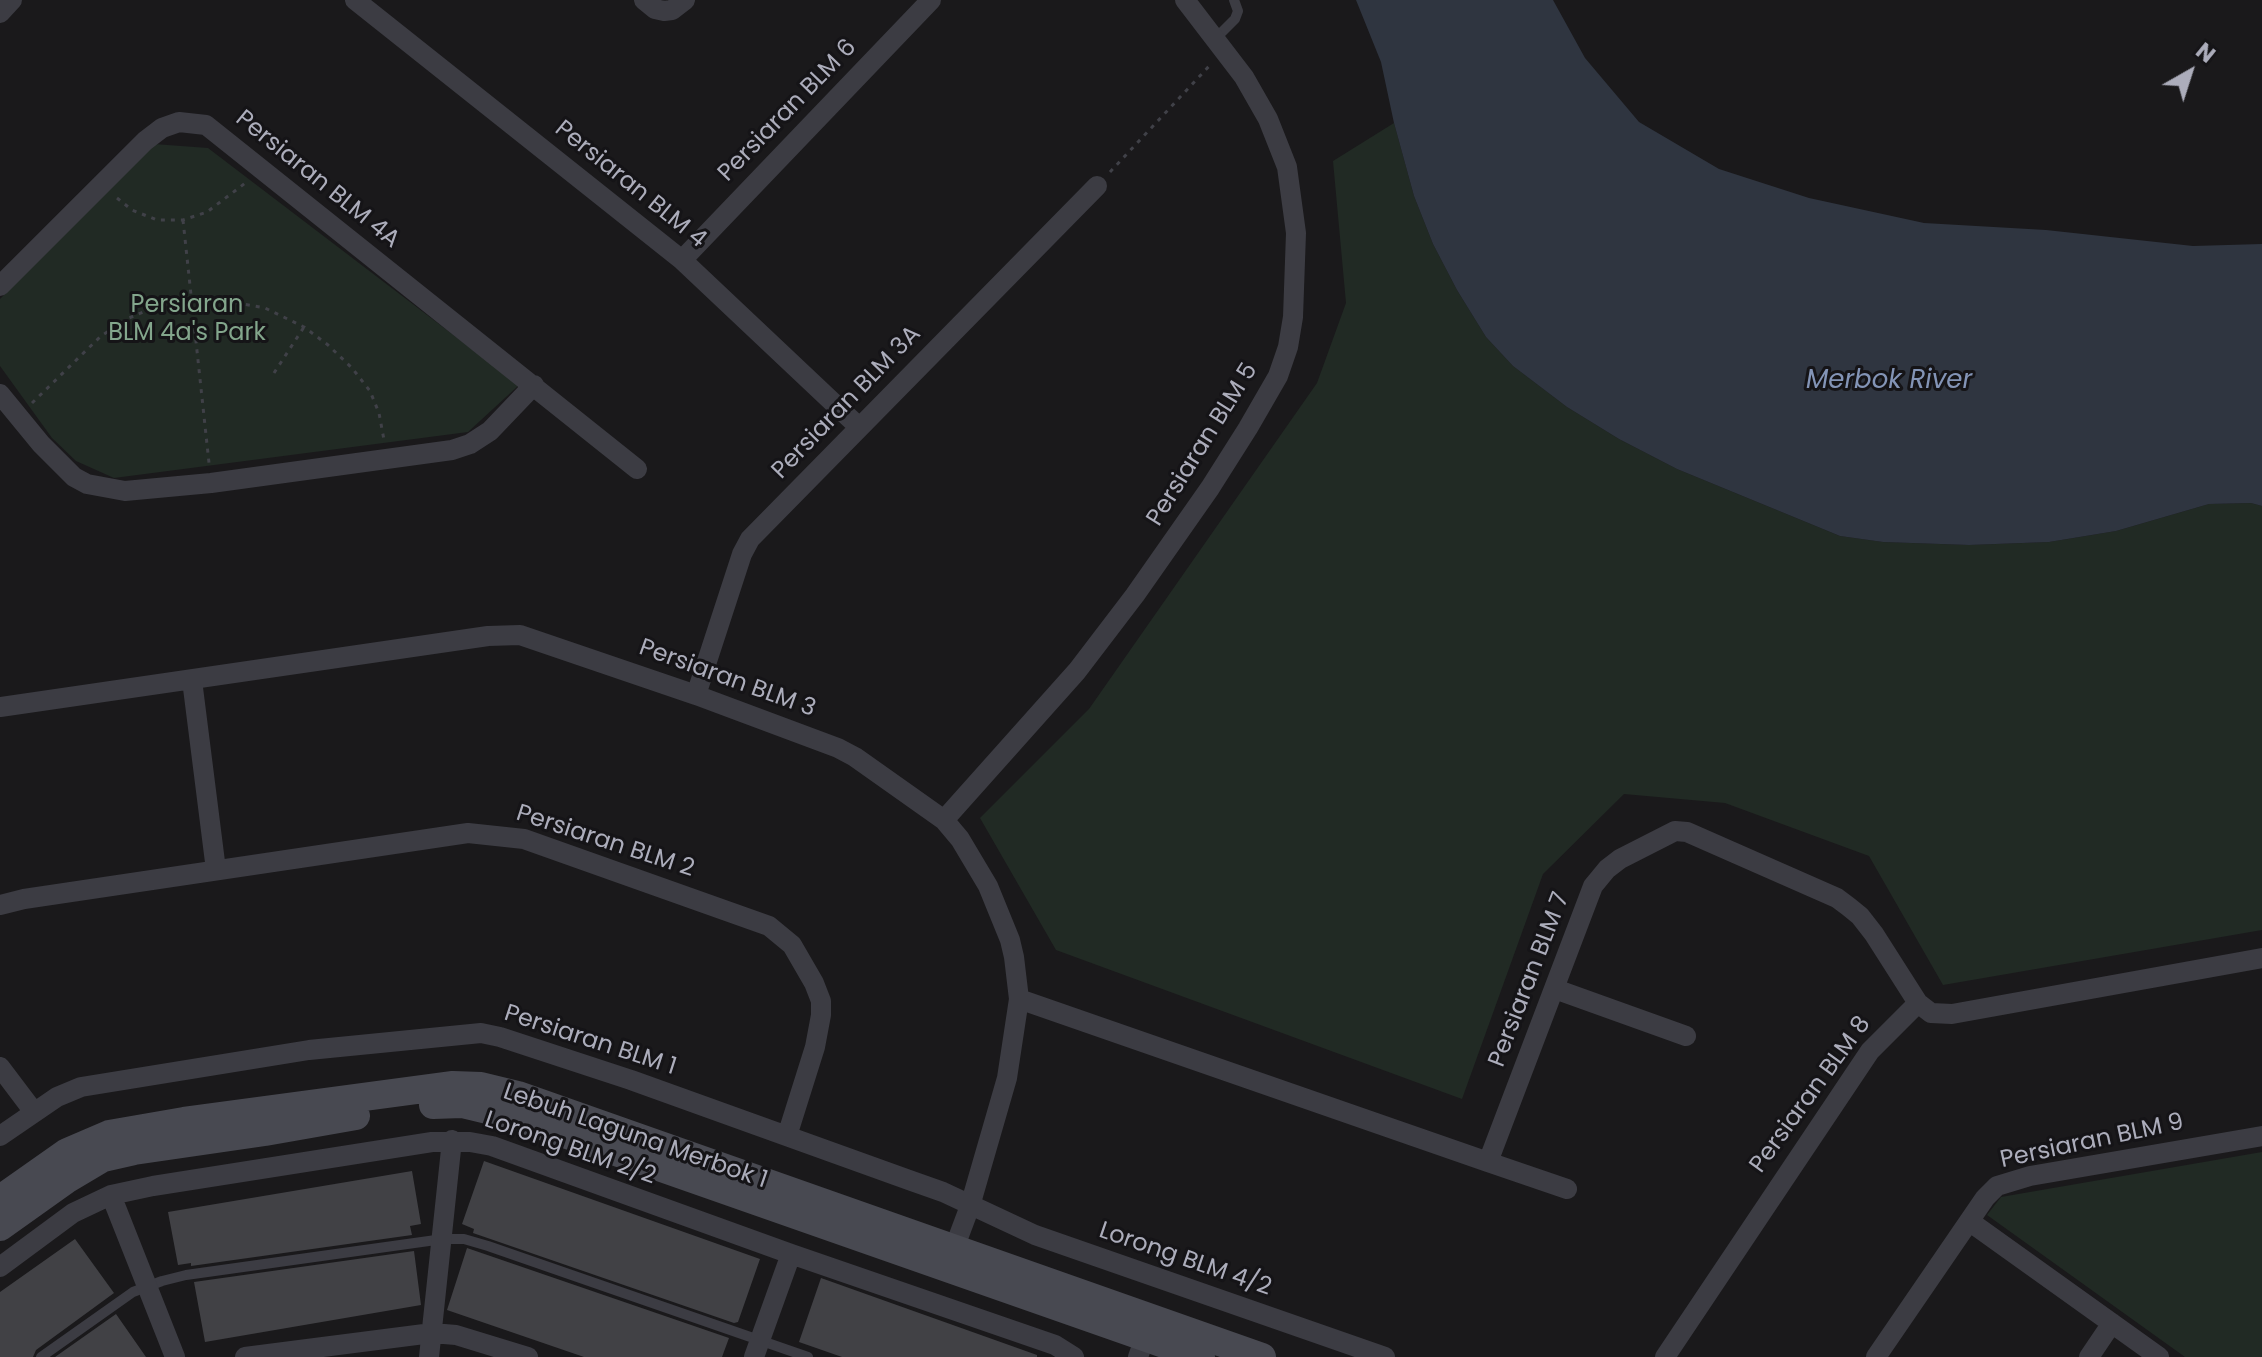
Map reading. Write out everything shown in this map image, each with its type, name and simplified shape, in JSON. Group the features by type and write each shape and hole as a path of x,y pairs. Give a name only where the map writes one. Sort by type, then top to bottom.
{"street":[{"path":"0,13 12,0"},
{"name":"Persiaran BLM 4","path":"355,0 682,260 859,427"},
{"path":"644,0 655,9 664,11 672,10 685,0"},
{"name":"Persiaran BLM 6","path":"682,260 931,0"},
{"name":"Persiaran BLM 5","path":"944,820 1077,671 1135,595 1210,488 1278,376 1288,347 1293,317 1296,233 1287,167 1268,119 1244,77 1185,0"},
{"name":"Persiaran BLM 4A","path":"0,286 145,141 162,128 179,122 206,125 637,469"},
{"name":"Persiaran BLM 3A","path":"696,695 729,591 750,539 1097,186"},
{"path":"0,394 59,464 87,484 125,491 211,483 452,450 470,444 490,431 534,385"},
{"name":"Persiaran BLM 3","path":"0,707 502,634 538,640 838,748 900,787 944,820 982,875 1003,921 1014,957 1019,999 1012,1054 1002,1101 970,1206 950,1258"},
{"path":"192,680 216,870"},
{"name":"Persiaran BLM 7","path":"1488,1162 1587,900 1599,878 1620,859 1675,831 1687,832 1837,898 1860,916 1874,934 1918,1003"},
{"name":"Persiaran BLM 2","path":"0,905 468,833 507,835 769,926 781,934 800,957 821,1001 820,1032 787,1136"},
{"path":"1918,1003 1931,1013 1952,1014 2262,958"},
{"path":"1555,989 1686,1036"},
{"path":"1019,999 1455,1153 1567,1189"},
{"name":"Persiaran BLM 8","path":"1665,1357 1870,1051 1918,1003"},
{"name":"Persiaran BLM 1","path":"0,1136 67,1091 101,1083 309,1050 481,1033 631,1080 943,1192 970,1206"},
{"path":"0,1067 34,1112"},
{"name":"Lebuh Laguna Merbok 1","path":"0,1199 67,1152 109,1134 199,1119 467,1085 518,1095 950,1258 1145,1338 1201,1357"},
{"name":"Lebuh Laguna Merbok 1","path":"0,1227 103,1158 369,1113 433,1104 462,1104 516,1117 950,1258"},
{"name":"Persiaran BLM 9","path":"1876,1357 1985,1198 1997,1186 2011,1180 2262,1136"},
{"path":"429,1357 452,1140"},
{"name":"Lorong BLM 2/2","path":"0,1267 73,1213 111,1195 452,1140 492,1146 1055,1345 1074,1357"},
{"path":"111,1195 175,1357"},
{"name":"Lorong BLM 4/2","path":"970,1206 1035,1235 1385,1357"},
{"path":"1969,1221 2159,1357"},
{"path":"757,1349 791,1254"},
{"path":"2089,1357 2112,1323"},
{"path":"245,1357 432,1333 456,1335 528,1357"},
{"name":"Lebuh Laguna Merbok 1","path":"1145,1338 1262,1357"}],"lane":[{"path":"1219,44 1238,11 1234,0"},
{"path":"41,1357 145,1286 186,1275 443,1239 476,1242 757,1349 808,1357"}],"path":[{"path":"1097,186 1219,44"},
{"path":"102,185 132,210 157,220 183,220 207,212 264,169"},
{"path":"183,220 211,483"},
{"path":"18,417 101,336 141,313 165,303 191,300 247,303 304,327 352,368 370,391 379,413 388,459"},
{"path":"274,373 304,327"}],"green space":[{"path":"1394,123 1414,196 1433,244 1486,337 1513,366 1567,407 1677,469 1840,536 1883,542 1969,545 2049,542 2116,531 2209,504 2251,503 2262,506 2262,930 1943,985 1869,856 1725,803 1624,794 1543,874 1462,1099 1056,950 980,818 1089,709 1317,383 1346,303 1333,161"},
{"name":"Persiaran BLM 4a's Park","path":"154,144 208,148 519,385 468,432 114,478 76,461 52,438 0,366 0,299"},
{"path":"2262,1152 2262,1357 2185,1357 1987,1215 2001,1197"}],"water":[{"name":"Merbok River","path":"1356,0 1553,0 1585,58 1639,122 1719,169 1809,198 1924,223 2046,230 2193,246 2262,244 2262,506 2251,503 2209,504 2116,531 2049,542 1969,545 1883,542 1840,536 1677,469 1619,439 1567,407 1513,366 1486,337 1457,290 1433,244 1414,196 1381,62"}],"building":[{"path":"484,1161 760,1259 738,1322 473,1233 474,1229 462,1224"},
{"path":"412,1171 421,1224 410,1226 412,1235 191,1266 191,1263 178,1265 168,1212"},
{"path":"75,1239 114,1293 36,1350 33,1357 0,1357 0,1292"},
{"path":"467,1248 729,1338 722,1357 584,1357 447,1310"},
{"path":"414,1251 421,1305 205,1342 194,1282"},
{"path":"821,1278 1037,1357 842,1357 799,1342"},
{"path":"116,1314 146,1357 55,1357"}]}
